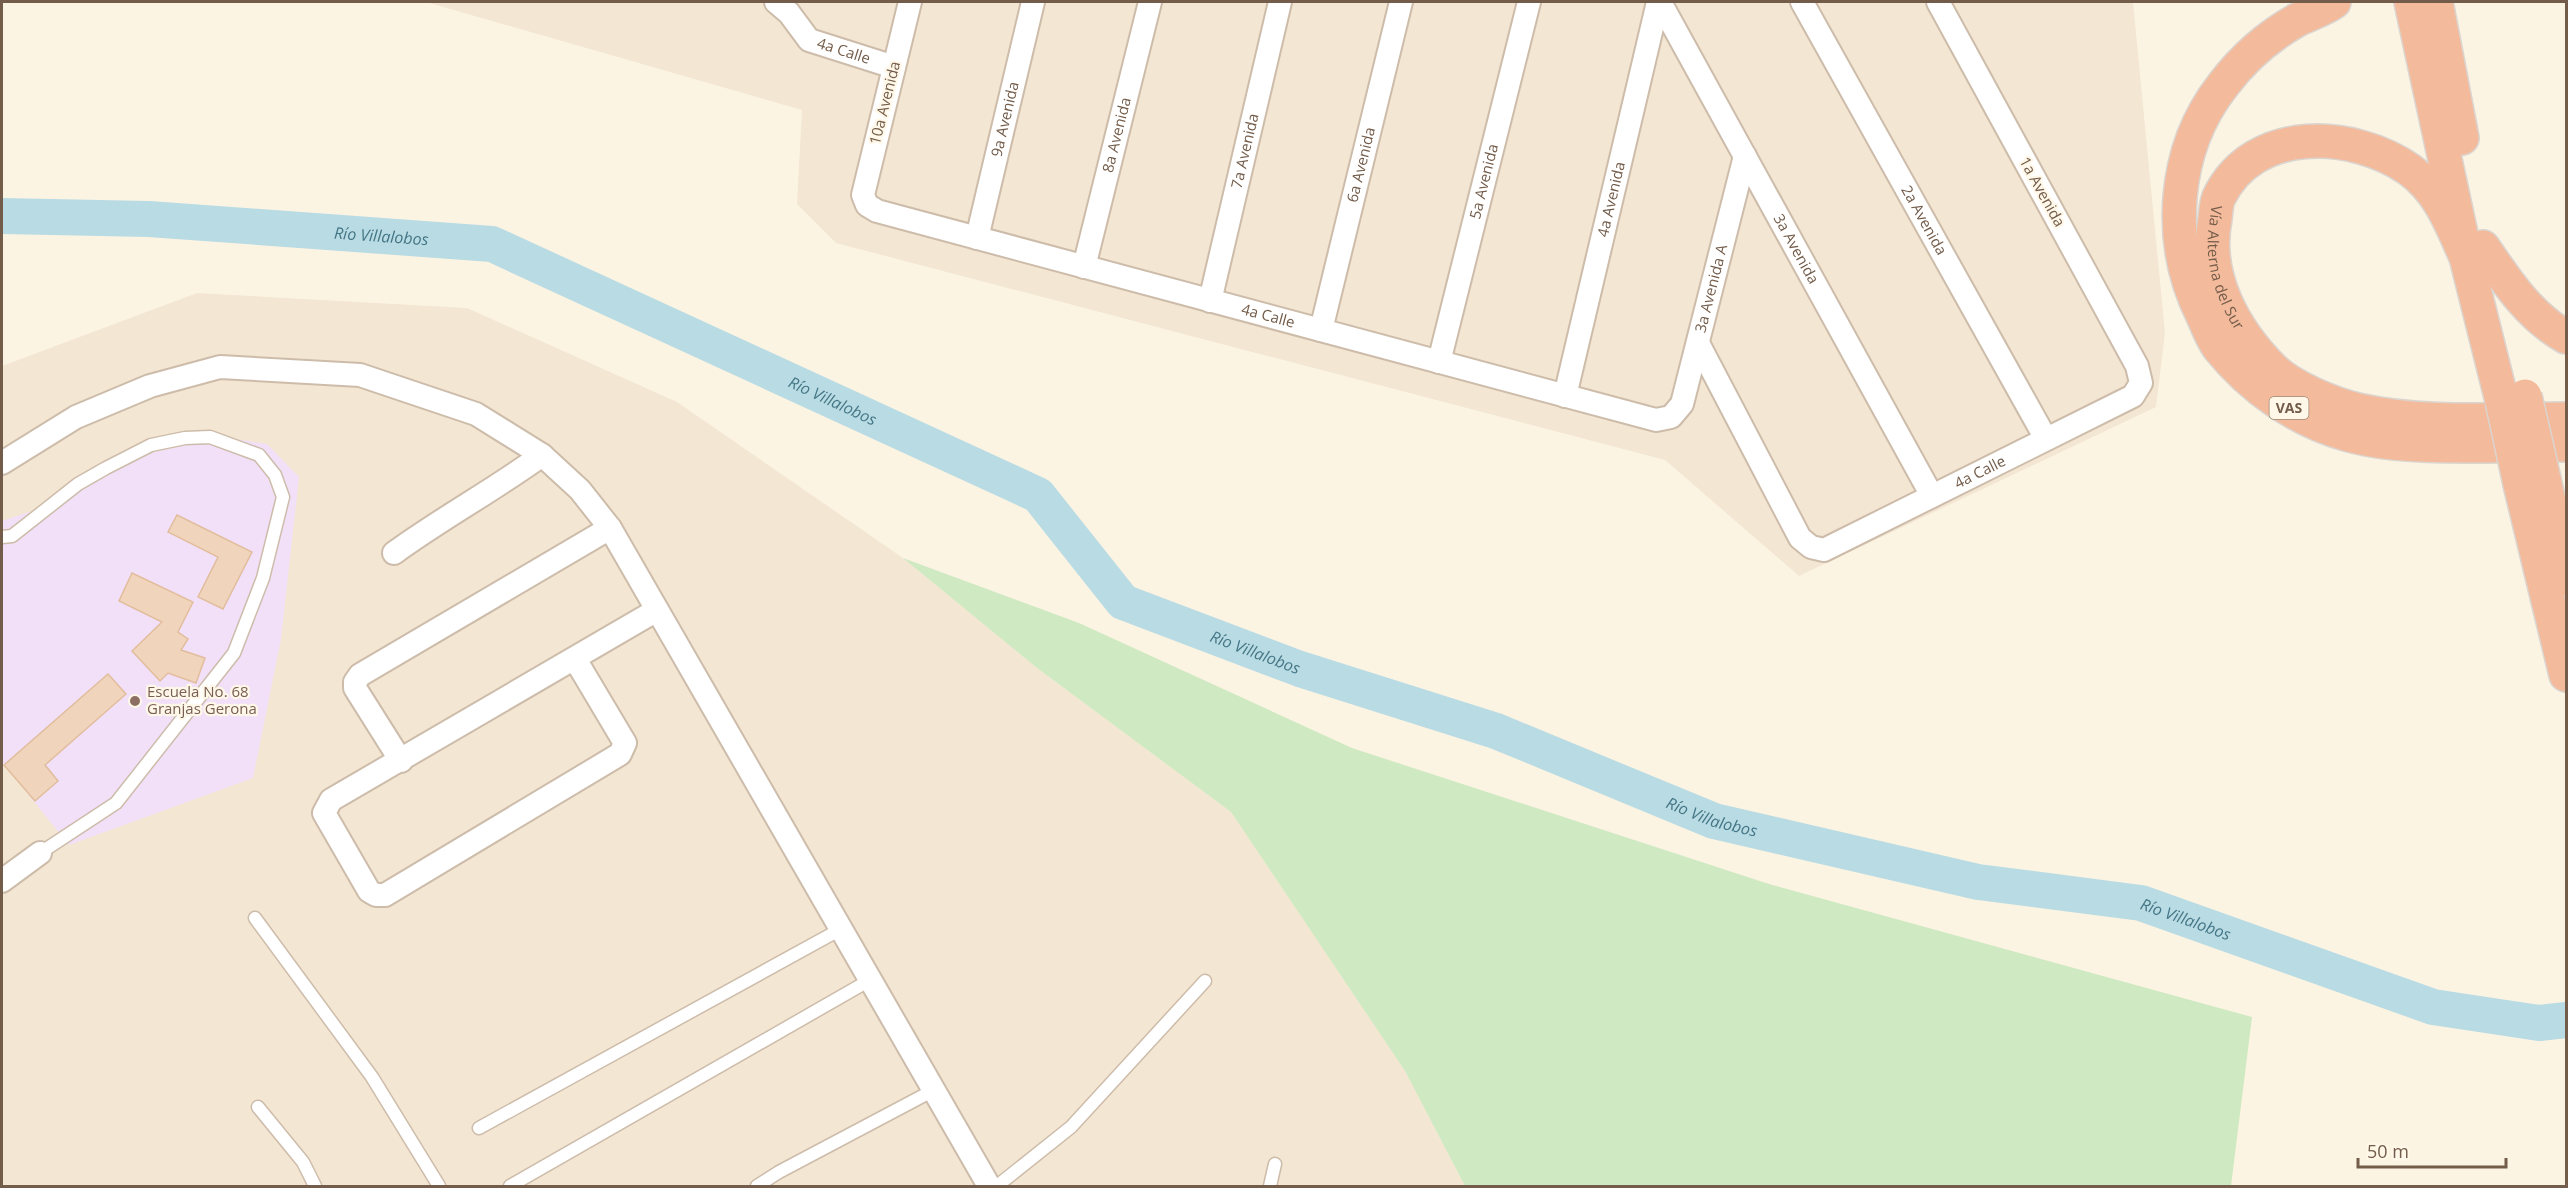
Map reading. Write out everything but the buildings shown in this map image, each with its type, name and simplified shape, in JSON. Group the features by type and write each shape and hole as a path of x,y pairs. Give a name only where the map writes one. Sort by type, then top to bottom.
{"highway":[{"name":"Vía Alterna del Sur","path":"2334,2 2296,21 2253,49 2221,86 2196,128 2181,182 2179,240 2193,298 2218,347 2257,389 2302,416 2349,435 2410,444 2566,445"},
{"name":"Vía Alterna del Sur","path":"2411,2 2513,399 2532,482 2554,627 2566,675"},
{"name":"Vía Alterna del Sur","path":"2436,2 2474,252"},
{"name":"Vía Alterna del Sur","path":"2474,252 2440,200 2410,170 2366,148 2310,140 2274,146 2237,171 2218,197 2210,242 2219,287 2241,331 2274,370 2316,395 2357,410 2410,418 2566,419"},
{"path":"2474,252 2527,307 2566,337"},
{"name":"Vía Alterna del Sur","path":"2532,482 2566,579"}],"street":[{"name":"10a Avenida","path":"867,205 863,195 910,2"},
{"name":"9a Avenida","path":"977,238 1034,2"},
{"name":"8a Avenida","path":"1084,267 1150,2"},
{"name":"7a Avenida","path":"1210,301 1280,2"},
{"name":"6a Avenida","path":"1321,330 1401,2"},
{"name":"5a Avenida","path":"1439,362 1529,2"},
{"name":"3a Avenida","path":"1659,2 1932,496"},
{"name":"4a Avenida","path":"1565,396 1659,2"},
{"name":"2a Avenida","path":"1802,2 2046,439"},
{"name":"1a Avenida","path":"1938,2 2137,366 2140,383"},
{"name":"4a Calle","path":"786,5 798,29 809,40 894,67"},
{"name":"3a Avenida A","path":"1671,417 1682,404 1745,156"},
{"name":"4a Calle","path":"867,205 877,211 1656,420 1671,417"},
{"name":"4a Calle","path":"1698,343 1800,538 1810,548 1824,550 2133,396 2140,383"},
{"path":"2,463 76,417 150,386 220,367 360,375 476,414 542,455 580,490 610,528 989,1186"},
{"path":"394,553 424,531 495,490 542,455"},
{"path":"401,761 355,688 355,682 360,675 610,528"},
{"path":"574,658 625,743 620,754 385,895 376,895 369,891 324,813 332,800 401,761 574,658 657,610"},
{"path":"2,881 40,853"}],"lane":[{"path":"2,537 12,536 70,490 106,468 151,445 185,438 210,437 259,455 275,475 283,497 263,578 234,653 116,803 40,853"},
{"path":"255,918 372,1077 439,1186"},
{"path":"479,1128 841,929"},
{"path":"510,1186 870,980"},
{"path":"997,1186 1071,1127 1205,981"},
{"path":"757,1186 779,1172 934,1090"},
{"path":"258,1107 303,1162 315,1186"},
{"path":"1270,1186 1275,1164"}],"shaded area":[{"path":"426,2 2133,2 2165,333 2156,407 1799,576 1665,460 836,243 797,204 802,110"},
{"path":"197,293 467,308 677,402 903,558 1037,668 1231,812 1405,1071 1465,1186 2,1186 2,366"},
{"name":"Escuela No. 68 Granjas Gerona","path":"222,437 267,444 299,477 281,639 253,778 69,845 2,762 2,521 38,509 62,487 104,463"}],"green space":[{"path":"903,558 1079,623 1352,748 1769,884 2252,1017 2231,1186 1465,1186 1405,1071 1231,812 1037,668"}],"waterway":[{"name":"Río Villalobos","path":"2,216 149,219 492,244 1038,495 1123,602 1300,669 1496,731 1714,821 1978,882 2141,903 2433,1007 2539,1023 2566,1020"}],"place":[{"name":"Escuela No. 68 Granjas Gerona","path":"135,701"}]}
